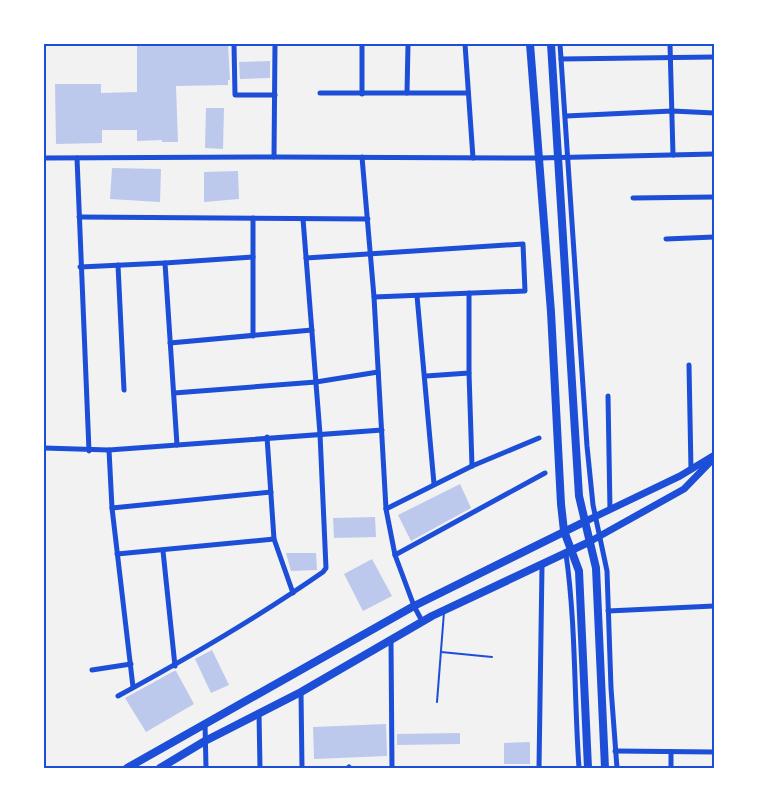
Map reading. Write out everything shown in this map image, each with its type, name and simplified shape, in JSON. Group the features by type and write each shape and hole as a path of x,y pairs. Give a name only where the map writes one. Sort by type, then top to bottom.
{"main road":[{"path":"530,44 551,312 561,504 569,553 579,571 588,768"},
{"path":"551,44 579,496 596,568 605,768"},
{"path":"131,767 414,606 584,522"},
{"path":"160,768 205,741 301,692 422,621 589,542"}],"street":[{"path":"234,44 235,95 275,95"},
{"path":"274,157 275,44"},
{"path":"362,44 362,94"},
{"path":"407,93 408,44"},
{"path":"465,44 473,158"},
{"path":"560,44 587,446 596,516 608,571 616,768"},
{"path":"670,44 673,155"},
{"path":"561,59 714,57"},
{"path":"320,93 468,93"},
{"path":"566,116 672,111 714,113"},
{"path":"44,158 569,158 714,154"},
{"path":"362,157 374,297 386,509 395,555 422,621"},
{"path":"77,158 89,451"},
{"path":"633,198 714,197"},
{"path":"79,217 368,219"},
{"path":"253,218 253,336"},
{"path":"118,696 175,666 293,593 326,568 320,434 303,219"},
{"path":"666,239 714,237"},
{"path":"306,258 523,244 525,291 374,297"},
{"path":"80,267 253,256"},
{"path":"165,263 177,446"},
{"path":"118,265 124,390"},
{"path":"469,293 472,466"},
{"path":"417,296 434,484"},
{"path":"170,343 312,330"},
{"path":"688,365 691,470"},
{"path":"174,393 316,382 378,372"},
{"path":"426,376 469,374"},
{"path":"608,396 610,510"},
{"path":"44,448 109,450 382,430"},
{"path":"267,437 274,539 293,593"},
{"path":"386,509 472,466 540,438"},
{"path":"109,450 112,508 134,687"},
{"path":"584,522 691,470 714,456"},
{"path":"589,542 684,489 714,456"},
{"path":"395,555 545,473"},
{"path":"112,508 271,492"},
{"path":"117,554 274,539"},
{"path":"163,551 175,666"},
{"path":"569,553 579,768"},
{"path":"539,768 542,566"},
{"path":"608,611 714,606"},
{"path":"391,640 392,768"},
{"path":"92,670 131,664"},
{"path":"301,692 303,768"},
{"path":"259,713 260,768"},
{"path":"205,723 206,768"},
{"path":"615,751 714,752"},
{"path":"671,752 671,768"}],"lane":[{"path":"437,702 444,610"},
{"path":"441,652 492,657"}],"building":[{"path":"137,44 228,44 230,80 228,80 228,85 176,86 178,142 137,141 137,130 102,130 102,143 56,144 55,84 101,84 101,93 137,92"},
{"path":"270,61 270,78 240,79 239,62"},
{"path":"206,108 224,108 223,149 205,148"},
{"path":"112,168 161,169 160,202 110,199"},
{"path":"238,171 239,199 204,202 204,172"},
{"path":"460,484 471,508 411,541 398,515"},
{"path":"375,517 376,537 334,538 333,518"},
{"path":"286,553 316,553 317,570 291,571"},
{"path":"372,559 392,596 363,611 344,574"},
{"path":"212,650 229,685 211,693 195,659"},
{"path":"174,671 194,704 146,732 125,698"},
{"path":"386,724 387,756 314,759 313,727"},
{"path":"460,733 460,744 397,745 397,734"},
{"path":"530,742 530,764 504,764 504,743"}]}
